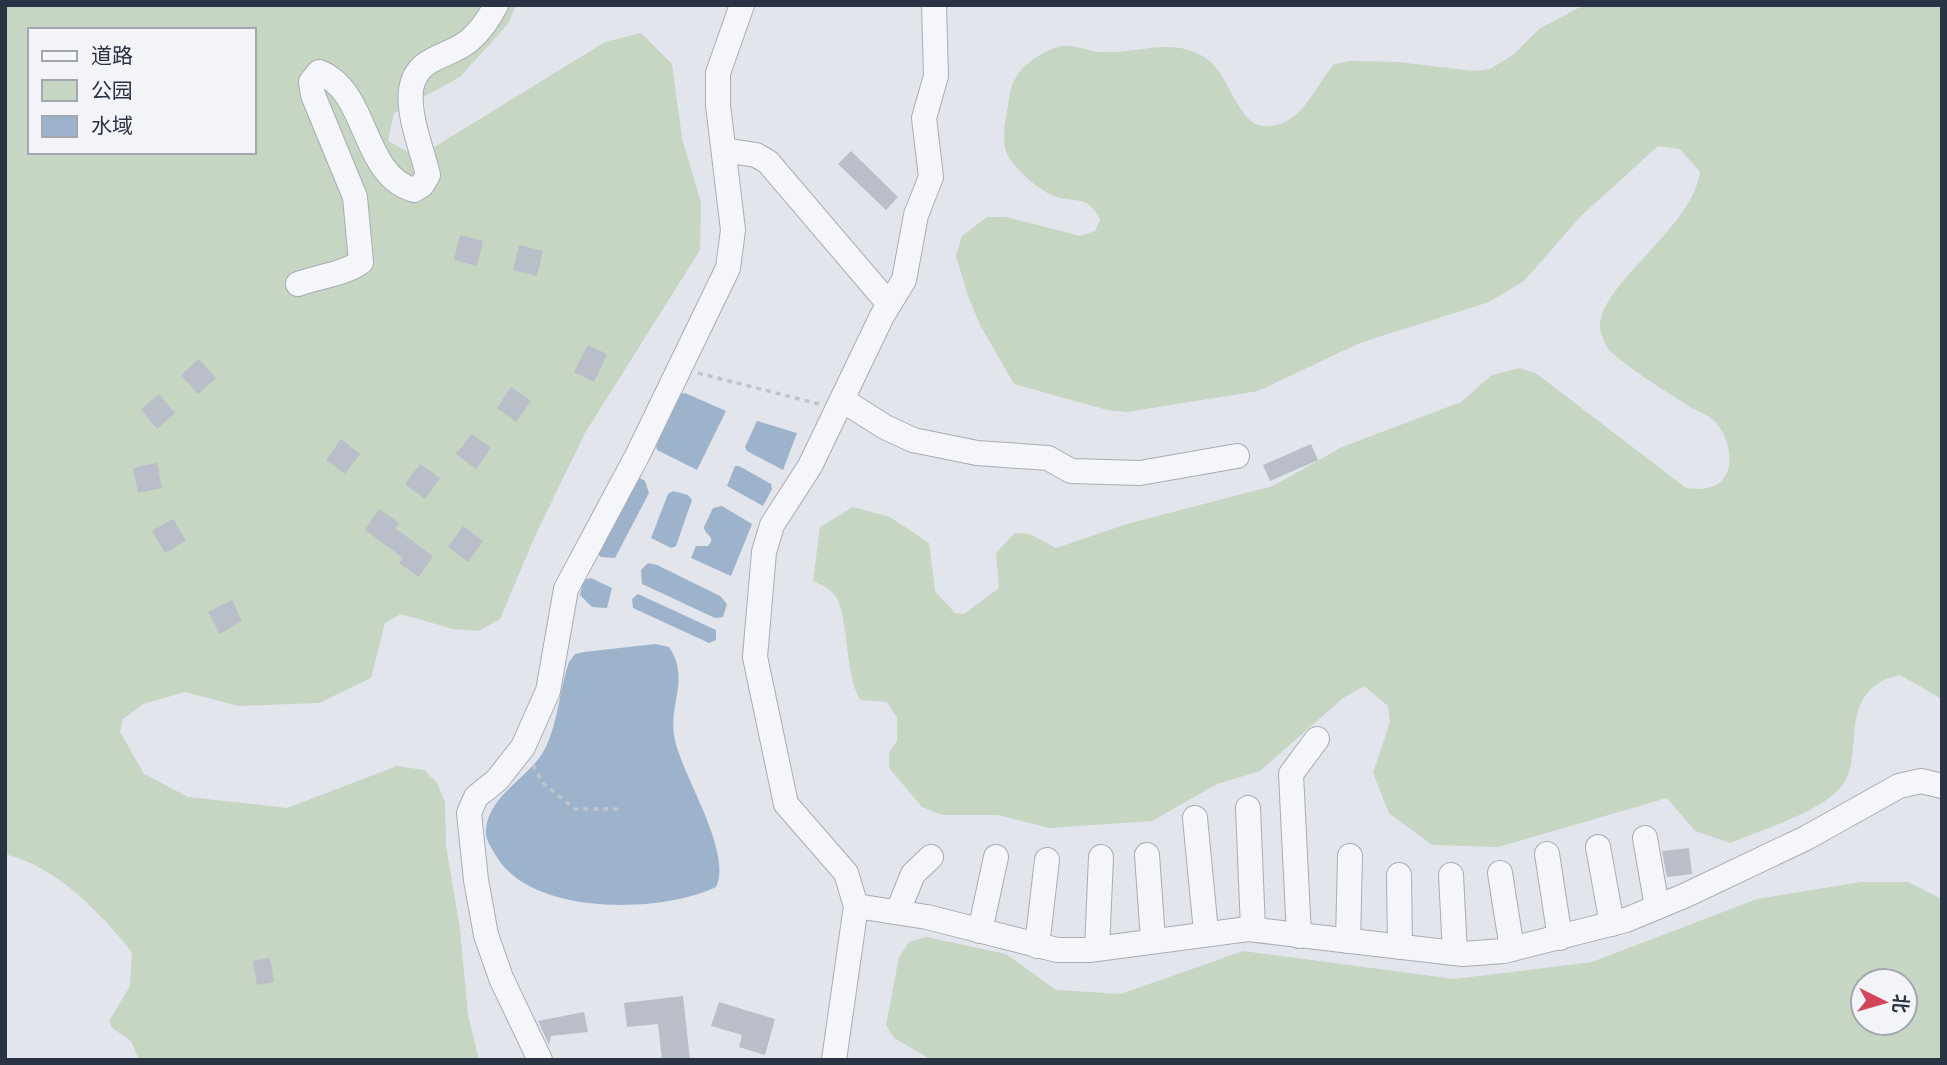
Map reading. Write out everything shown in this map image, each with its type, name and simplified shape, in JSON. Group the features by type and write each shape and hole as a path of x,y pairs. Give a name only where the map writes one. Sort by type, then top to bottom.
{"street":[{"path":"298,284 322,275 347,272 361,262 355,197 313,95 312,82 319,72 332,77 349,99 383,167 402,187 414,190 422,185 428,176 413,114 413,81 419,69 431,58 470,40 496,5"},
{"path":"540,1060 501,978 486,935 469,813 475,797 496,780 523,747 548,691 566,589 637,456 728,268 733,230 718,73 742,5"},
{"path":"834,1060 856,906 846,873 786,804 755,657 764,552 772,524 810,466 889,304 904,280 916,215 931,177 924,118 936,76 934,5"},
{"path":"724,149 756,155 768,162 889,304"},
{"path":"842,405 914,440 977,453 1048,458 1071,471 1140,472 1237,456"},
{"path":"1299,936 1291,774 1317,739"},
{"path":"856,906 898,911 1057,950 1097,948 1206,932 1253,929 1455,953 1512,949 1612,924 1657,907 1805,838 1899,786 1921,781 1942,786"},
{"path":"1248,808 1253,929"},
{"path":"1195,818 1206,932"},
{"path":"1646,838 1657,907"},
{"path":"1598,847 1612,924"},
{"path":"1547,854 1560,937"},
{"path":"1147,855 1153,940"},
{"path":"980,931 996,856"},
{"path":"1348,941 1350,856"},
{"path":"898,911 913,874 931,857"},
{"path":"1097,948 1101,857"},
{"path":"1037,946 1047,860"},
{"path":"1500,873 1512,949"},
{"path":"1399,875 1400,947"},
{"path":"1451,875 1455,953"}],"path":[{"path":"678,369 842,405"},
{"path":"523,747 543,783 575,809 622,809"}],"green space":[{"path":"5,5 516,5 508,24 460,77 394,113 388,141 418,157 605,42 641,33 672,64 682,138 701,203 700,250 585,433 535,536 500,619 478,631 453,629 401,614 385,623 371,678 319,703 239,706 185,692 143,704 123,719 120,732 144,774 188,797 287,808 397,766 424,770 437,783 445,802 446,846 460,929 468,1015 479,1060 139,1060 131,1041 112,1028 109,1021 130,986 132,952 76,893 43,869 5,854"},
{"path":"1584,5 1942,5 1942,699 1900,675 1879,683 1866,695 1859,709 1852,759 1840,788 1804,813 1730,843 1695,831 1667,798 1498,847 1432,845 1389,813 1373,773 1390,722 1388,706 1364,686 1343,698 1260,771 1217,784 1152,821 1049,828 998,815 942,815 922,807 889,768 889,753 897,741 897,718 887,702 861,700 851,675 838,600 830,590 813,581 820,527 853,507 890,517 929,543 935,591 955,613 964,614 999,588 996,553 1015,533 1030,534 1056,548 1127,524 1273,486 1342,447 1461,402 1492,375 1520,368 1537,374 1686,488 1707,488 1724,478 1730,460 1722,430 1713,420 1618,358 1608,349 1600,330 1604,310 1614,293 1665,235 1693,193 1700,172 1680,149 1658,146 1581,216 1524,281 1489,302 1360,343 1258,391 1127,412 1107,410 1014,384 980,325 956,256 962,236 987,217 1006,217 1080,236 1095,231 1100,220 1087,203 1057,197 1043,191 1017,168 1005,149 1005,125 1012,85 1022,69 1045,52 1066,46 1099,52 1168,47 1194,52 1214,66 1247,117 1263,126 1276,125 1296,114 1334,64 1350,61 1398,62 1474,71 1490,69 1513,55 1539,29"},
{"path":"1861,882 1908,882 1942,899 1942,1060 932,1060 894,1038 886,1025 899,957 909,942 926,937 1006,954 1056,990 1121,994 1243,951 1454,979 1592,962 1757,899"}],"water":[{"path":"685,393 726,411 697,470 657,450 656,445 680,394"},
{"path":"757,421 797,433 783,470 747,451 745,447"},
{"path":"735,466 771,484 772,489 763,506 727,486"},
{"path":"638,477 645,481 649,493 615,558 601,557 597,553"},
{"path":"673,491 688,495 692,500 676,546 671,548 651,538 668,494"},
{"path":"722,506 752,524 731,576 691,558 696,546 708,546 710,543 711,538 704,527 713,508"},
{"path":"648,563 720,596 727,604 723,617 715,618 642,584 641,570"},
{"path":"591,578 612,588 607,608 592,607 580,595 583,580"},
{"path":"638,594 716,630 716,640 709,643 633,608 632,599"},
{"path":"655,644 669,647 678,670 673,728 675,740 705,814 718,855 716,887 692,896 630,905 565,899 536,889 512,874 495,854 486,836 489,817 501,797 542,754 552,733 569,662 575,654"}],"building":[{"path":"851,151 898,197 886,210 838,164"},
{"path":"460,235 483,241 477,266 454,260"},
{"path":"519,245 543,251 537,276 513,270"},
{"path":"588,345 607,354 594,382 574,372"},
{"path":"199,359 216,378 198,394 181,375"},
{"path":"511,387 531,401 516,422 497,408"},
{"path":"159,394 175,413 157,429 141,409"},
{"path":"472,434 491,448 476,469 456,454"},
{"path":"341,439 360,454 345,474 326,460"},
{"path":"1311,444 1318,460 1270,481 1263,465"},
{"path":"157,463 162,488 138,493 133,468"},
{"path":"420,464 440,478 425,499 405,484"},
{"path":"379,509 399,523 395,528 433,556 419,577 399,563 403,558 365,530"},
{"path":"173,519 186,541 165,553 152,531"},
{"path":"463,526 483,541 468,562 448,547"},
{"path":"232,600 242,621 220,634 208,612"},
{"path":"1689,848 1692,874 1667,877 1662,851"},
{"path":"270,958 274,982 257,985 253,961"},
{"path":"683,996 690,1060 662,1060 658,1024 627,1027 624,1003"},
{"path":"719,1002 775,1019 765,1055 739,1047 742,1035 711,1026"},
{"path":"584,1012 588,1032 551,1036 549,1045 538,1021"}]}
